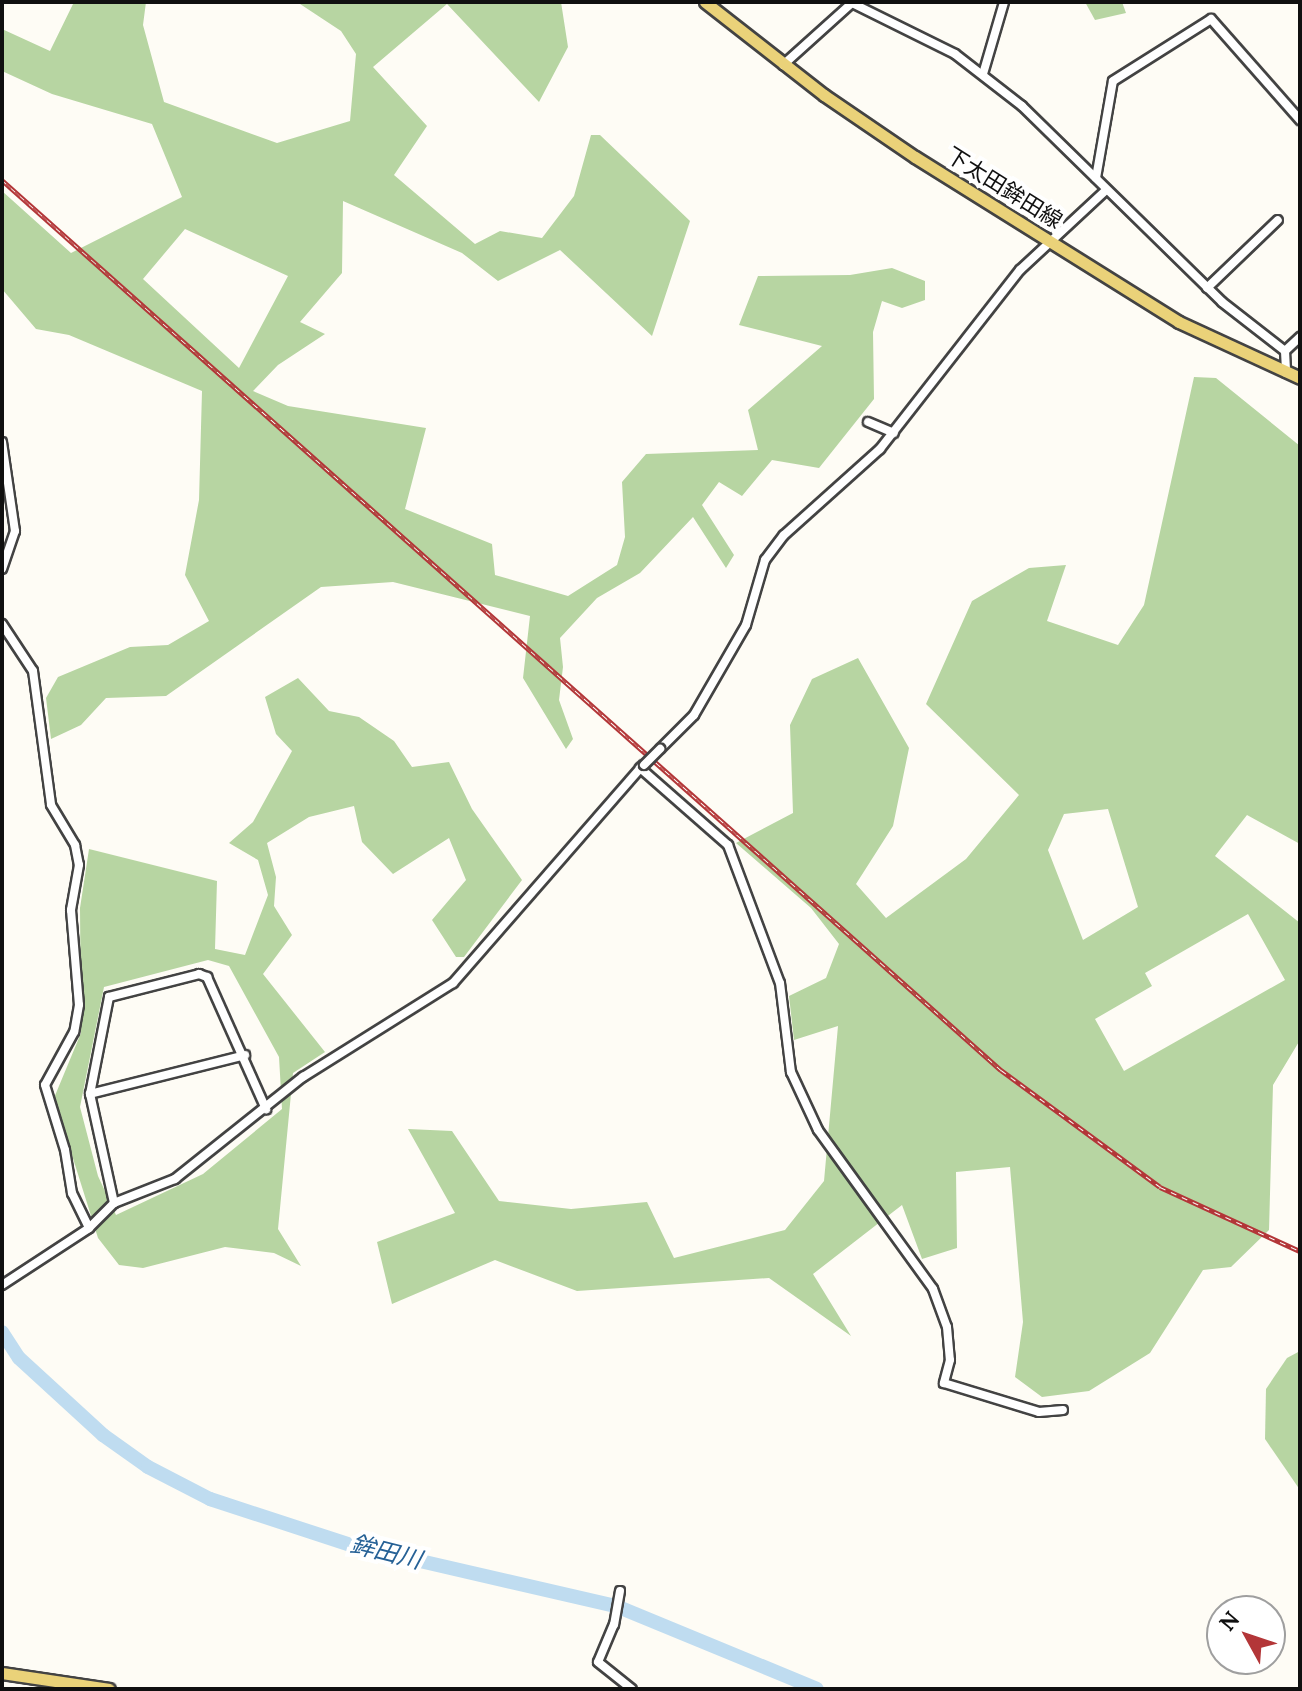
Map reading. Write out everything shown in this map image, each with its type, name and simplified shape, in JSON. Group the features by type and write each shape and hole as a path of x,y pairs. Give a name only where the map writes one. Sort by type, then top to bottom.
{"main road":[{"name":"下太田鉾田線","path":"705,2 783,65 875,131 1179,322 1300,378"},
{"path":"2,1673 109,1689"}],"street":[{"path":"783,65 852,2 942,46 983,74 1096,178 1207,288 1285,351 1286,373"},
{"path":"983,74 1004,2"},
{"path":"1096,178 1113,81 1211,19 1300,120"},
{"path":"2,1285 89,1228 114,1203 175,1179 303,1077 453,983 642,767 694,715 746,625 765,560 784,535 834,487 856,474 894,433 1020,270 1106,190"},
{"path":"1207,288 1278,220"},
{"path":"1285,351 1300,337"},
{"path":"868,422 894,433"},
{"path":"2,442 15,531 2,569"},
{"path":"2,624 33,671 51,805 75,845 79,865 71,910 79,1005 74,1032 47,1073 45,1085 65,1150 72,1193 89,1228"},
{"path":"642,767 728,845 780,983 791,1072 818,1130 933,1289 949,1343 944,1383 1039,1412 1063,1410"},
{"path":"114,1203 90,1094 109,997 199,974 207,977 245,1055 266,1109"},
{"path":"90,1094 245,1055"},
{"path":"620,1591 614,1624 598,1662 632,1689"}],"green space":[{"path":"74,2 146,2 143,25 164,102 277,143 350,121 356,54 341,31 297,2 561,2 568,47 539,102 447,4 373,67 427,126 394,175 475,244 500,231 542,238 574,196 591,135 600,135 690,221 652,336 560,250 498,281 462,253 343,201 342,273 300,322 325,334 278,365 253,391 288,406 426,428 405,509 492,544 495,575 568,596 617,565 625,537 622,482 646,454 758,450 748,410 822,346 739,325 758,276 850,275 892,268 925,281 925,300 902,308 882,301 873,332 874,399 819,468 772,460 742,496 719,482 702,505 734,555 726,568 693,517 640,573 597,598 560,638 563,667 559,700 573,739 566,749 523,678 530,616 393,582 321,587 166,696 106,698 81,725 51,739 46,698 58,677 130,647 168,645 209,621 185,575 199,500 202,391 69,335 36,329 2,289 2,191 71,253 182,197 152,124 52,94 2,71 2,29 50,51","holes":["185,229 288,276 239,368 143,279"]},
{"path":"1085,2 1122,2 1126,13 1095,20"},
{"path":"1194,377 1216,378 1300,446 1300,844 1247,815 1215,856 1300,923 1300,1040 1273,1085 1269,1230 1231,1267 1203,1270 1150,1353 1089,1391 1042,1397 1015,1377 1023,1322 1010,1167 956,1172 957,1248 922,1259 902,1205 813,1274 851,1336 769,1278 577,1291 495,1260 392,1304 377,1242 455,1213 408,1129 452,1131 499,1201 571,1209 647,1202 674,1258 785,1230 824,1181 838,1026 794,1040 789,996 826,978 839,944 811,908 736,843 793,813 790,725 812,679 858,658 909,748 893,826 856,884 886,918 966,859 1019,795 926,704 972,601 1029,568 1066,565 1047,621 1118,645 1144,605","holes":["1108,809 1138,907 1083,940 1048,850 1064,814","1248,914 1285,980 1124,1071 1095,1019 1152,986 1145,973"]},
{"path":"298,678 329,711 359,717 394,741 412,767 449,762 472,809 522,880 464,957 456,957 432,920 466,880 449,838 393,874 362,842 354,806 309,817 267,843 276,877 274,906 292,935 263,974 325,1052 293,1073 278,1229 301,1266 274,1253 225,1247 143,1268 119,1265 98,1238 54,1098 81,1033 80,908 89,849 217,881 215,949 245,955 268,895 258,860 229,843 253,822 292,751 276,734 265,697","holes":["208,960 229,966 279,1057 282,1109 203,1174 116,1215 98,1176 80,1107 104,987"]},
{"path":"1300,1351 1300,1490 1265,1439 1266,1389 1287,1358"}],"waterway":[{"name":"鉾田川","path":"2,1332 19,1358 103,1435 148,1467 210,1499 351,1545 616,1606 817,1689"}],"railway":[{"path":"2,180 1001,1070 1160,1187 1300,1251"}]}
